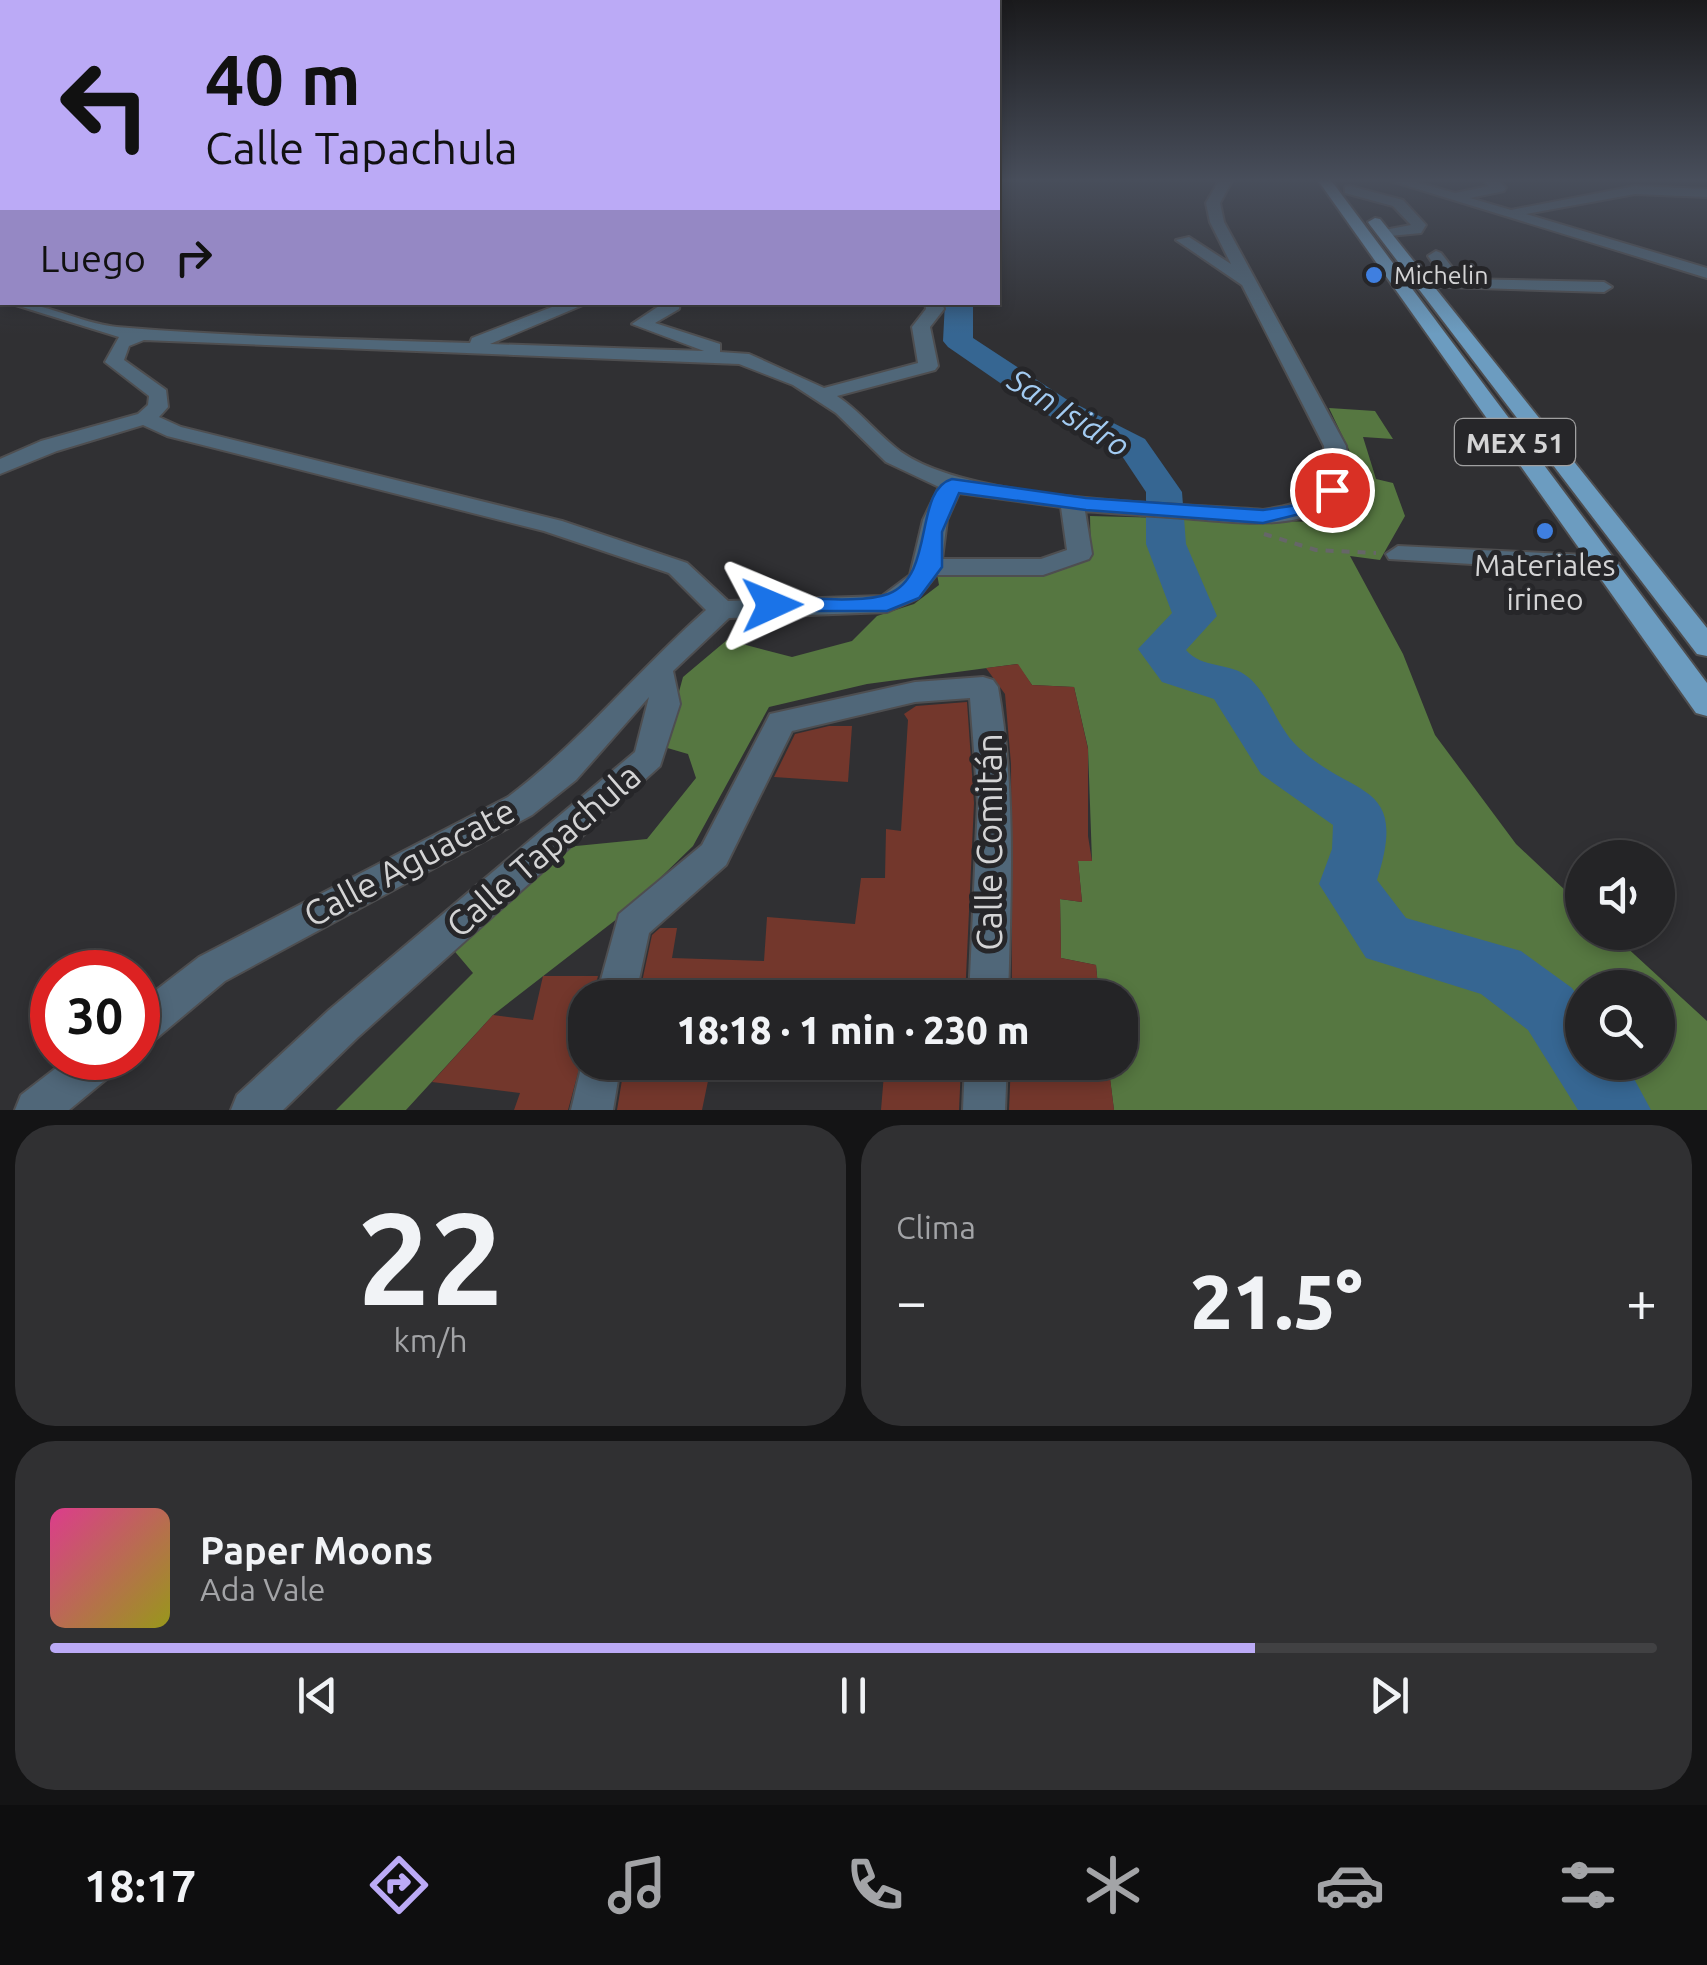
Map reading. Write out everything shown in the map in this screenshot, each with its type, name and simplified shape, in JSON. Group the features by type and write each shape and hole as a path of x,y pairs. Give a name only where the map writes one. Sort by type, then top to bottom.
{"main road":[{"name":"MEX 51","path":"1362,231 1707,704"},
{"name":"MEX 51","path":"1382,231 1707,647"}],"street":[{"path":"673,305 642,324 779,370 822,394 894,458 952,486 1079,503 1238,516 1296,512 1332,490 1338,471 1335,446 1221,231"},
{"path":"1384,234 1410,231"},
{"path":"1569,231 1707,273"},
{"path":"1184,240 1247,281"},
{"path":"1436,256 1456,284"},
{"path":"1670,262 1707,291"},
{"path":"1422,282 1604,287"},
{"path":"23,305 74,323 142,334 326,346 469,346 742,358"},
{"path":"469,346 574,305"},
{"path":"822,394 928,366 921,327 934,305"},
{"path":"0,467 48,446 145,418 158,407 159,394 114,362 121,343 142,334"},
{"path":"145,418 174,432 553,526 678,568 722,610"},
{"path":"658,668 722,610 887,604 910,593 930,567 931,532 952,486"},
{"path":"930,567 1043,567 1080,554 1079,503"},
{"path":"1398,554 1606,564"},
{"name":"Calle Aguacate","path":"160,1010 212,968 520,806 565,771 658,668"},
{"name":"Calle Tapachula","path":"252,1110 343,1024 649,758 664,704 658,668"},
{"name":"Calle Comitán","path":"619,980 632,925 714,855 780,722 915,692 983,686 996,774 989,980"},
{"path":"36,1110 74,1080"},
{"path":"592,1110 598,1080"},
{"path":"984,1110 985,1080"}],"path":[{"path":"1238,516 1273,540 1316,550 1398,554"}],"green space":[{"path":"1329,408 1375,411 1393,439 1363,437 1376,479 1393,483 1405,516 1380,560 1350,556 1403,654 1435,735 1516,844 1565,890 1565,950 1630,950 1651,970 1565,970 1565,1080 1675,1080 1675,992 1707,1021 1707,1110 1114,1110 1110,1080 1138,1080 1138,980 1097,980 1096,965 1061,958 1060,899 1082,902 1078,861 1092,861 1088,748 1074,687 1032,685 1017,664 867,684 769,707 693,846 622,915 493,1015 406,1110 336,1110 473,973 451,947 566,847 647,839 696,778 688,754 664,747 683,677 727,640 792,657 852,641 877,616 914,604 939,585 937,574 1048,575 1091,559 1090,516 1315,522 1350,488 1351,454"}],"building":[{"path":"1018,664 1032,685 1074,687 1088,749 1088,836 1092,861 1078,861 1082,902 1060,899 1061,958 1096,965 1097,980 1012,980 1011,764 1005,694 986,668"},
{"path":"967,702 974,803 966,980 642,980 652,935 660,928 677,928 672,958 764,961 767,917 855,924 861,878 885,878 886,829 901,831 908,720 904,714 916,706"},
{"path":"829,726 852,726 848,782 774,777 795,734"},
{"path":"543,976 598,976 597,980 568,980 568,1080 576,1080 568,1110 514,1110 520,1093 432,1082 493,1015 533,1020"},
{"path":"622,1080 708,1081 702,1110 617,1110"},
{"path":"884,1080 960,1080 959,1110 881,1110"},
{"path":"1010,1080 1110,1080 1114,1110 1009,1110"}],"waterway":[{"name":"San Isidro","path":"959,305 958,341 1055,406 1133,446 1164,492 1166,544 1195,616 1160,649 1178,671 1231,687 1279,760 1360,816 1359,849 1347,884 1387,939 1499,971 1550,1009 1565,1032"},
{"name":"San Isidro","path":"1598,1080 1617,1110"}],"place":[{"name":"Michelin","path":"1374,275"},
{"name":"Materiales irineo","path":"1545,531"}],"route":[{"path":"772,605 887,604 910,593 922,583 930,567 931,532 944,496 952,486 1086,504 1263,517 1296,512 1332,490"}]}
